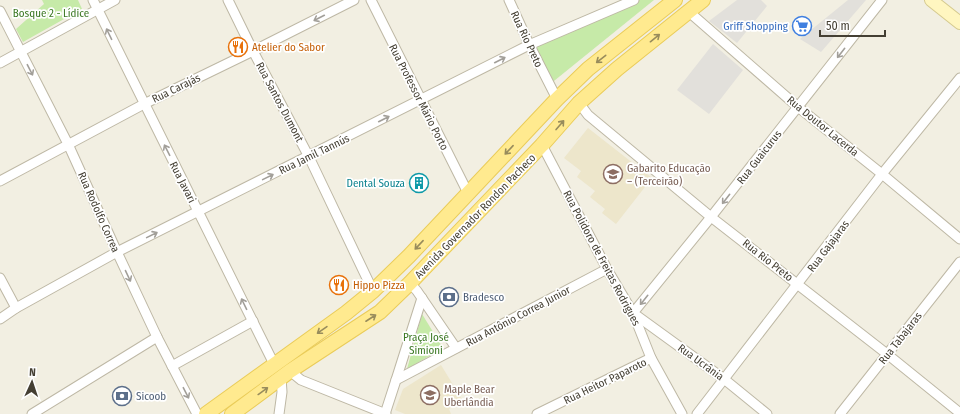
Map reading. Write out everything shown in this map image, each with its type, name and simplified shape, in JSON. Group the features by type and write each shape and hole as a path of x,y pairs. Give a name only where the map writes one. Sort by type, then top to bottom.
{"main road":[{"name":"Avenida Governador Rondon Pacheco","path":"232,414 285,375 380,312 410,283 542,146 579,103 617,68 703,0"},
{"path":"931,0 960,23"},
{"name":"Avenida Governador Rondon Pacheco","path":"206,414 346,313 373,291 409,256 557,99 588,69 672,1"}],"street":[{"name":"Rua Javari","path":"93,0 274,364"},
{"path":"0,63 115,0"},
{"name":"Rua Santos Dumont","path":"228,0 309,157 373,291"},
{"name":"Rua Carajás","path":"0,181 144,104 354,0"},
{"name":"Rua Professor Mário Porto","path":"371,0 468,193"},
{"name":"Rua Rio Preto","path":"509,0 557,99"},
{"name":"Rua Jamil Tannús","path":"0,319 16,308 117,252 530,46 634,0"},
{"name":"Rua Guaicurus","path":"634,313 882,0"},
{"name":"Rua Rodolfo Correa","path":"0,10 68,144 157,337 197,414"},
{"name":"Rua Doutor Lacerda","path":"688,11 798,107 960,239"},
{"name":"Rua Gajajaras","path":"697,414 799,284 882,174 960,78"},
{"name":"Rua Rio Preto","path":"579,103 588,115 711,217 799,284 960,414"},
{"name":"Rua Polidoro de Freitas Rodrigues","path":"542,146 607,269 634,313 651,358 682,414"},
{"name":"Rua Tabajaras","path":"840,414 960,262"},
{"name":"Rua Antônio Correa Junior","path":"396,380 607,269"},
{"path":"0,278 16,308"},
{"path":"410,283 456,348"},
{"path":"279,414 285,375 385,414 422,298"},
{"name":"Rua Ucrânia","path":"634,313 724,379 767,414"},
{"path":"172,366 253,322"},
{"path":"32,414 157,337"},
{"name":"Rua Heitor Paparoto","path":"537,414 651,358"}],"shaded area":[{"path":"737,0 761,0 767,6 737,43 709,21"},
{"path":"848,0 866,0 821,52 800,39"},
{"path":"713,44 743,70 709,114 677,90"},
{"name":"Gabarito Educação – (Terceirão)","path":"588,128 652,178 616,224 602,213 605,209 590,197 595,191 577,177 581,171 564,158"},
{"name":"Maple Bear Uberlândia","path":"441,365 463,401 449,409 451,414 405,414 395,410 403,389"}],"green space":[{"name":"Bosque 2 - Lídice","path":"42,0 78,0 82,9 23,42 16,29 44,4"},
{"path":"634,0 654,0 549,85 530,46"},
{"name":"Praça José Simioni","path":"422,314 443,348 407,369"}],"place":[{"name":"Griff Shopping","path":"802,26"},
{"name":"Atelier do Sabor","path":"238,47"},
{"name":"Gabarito Educação – (Terceirão)","path":"613,174"},
{"name":"Dental Souza","path":"419,183"},
{"name":"Hippo Pizza","path":"339,285"},
{"name":"Bradesco","path":"449,297"},
{"name":"Maple Bear Uberlândia","path":"430,395"},
{"name":"Sicoob","path":"122,396"}]}
